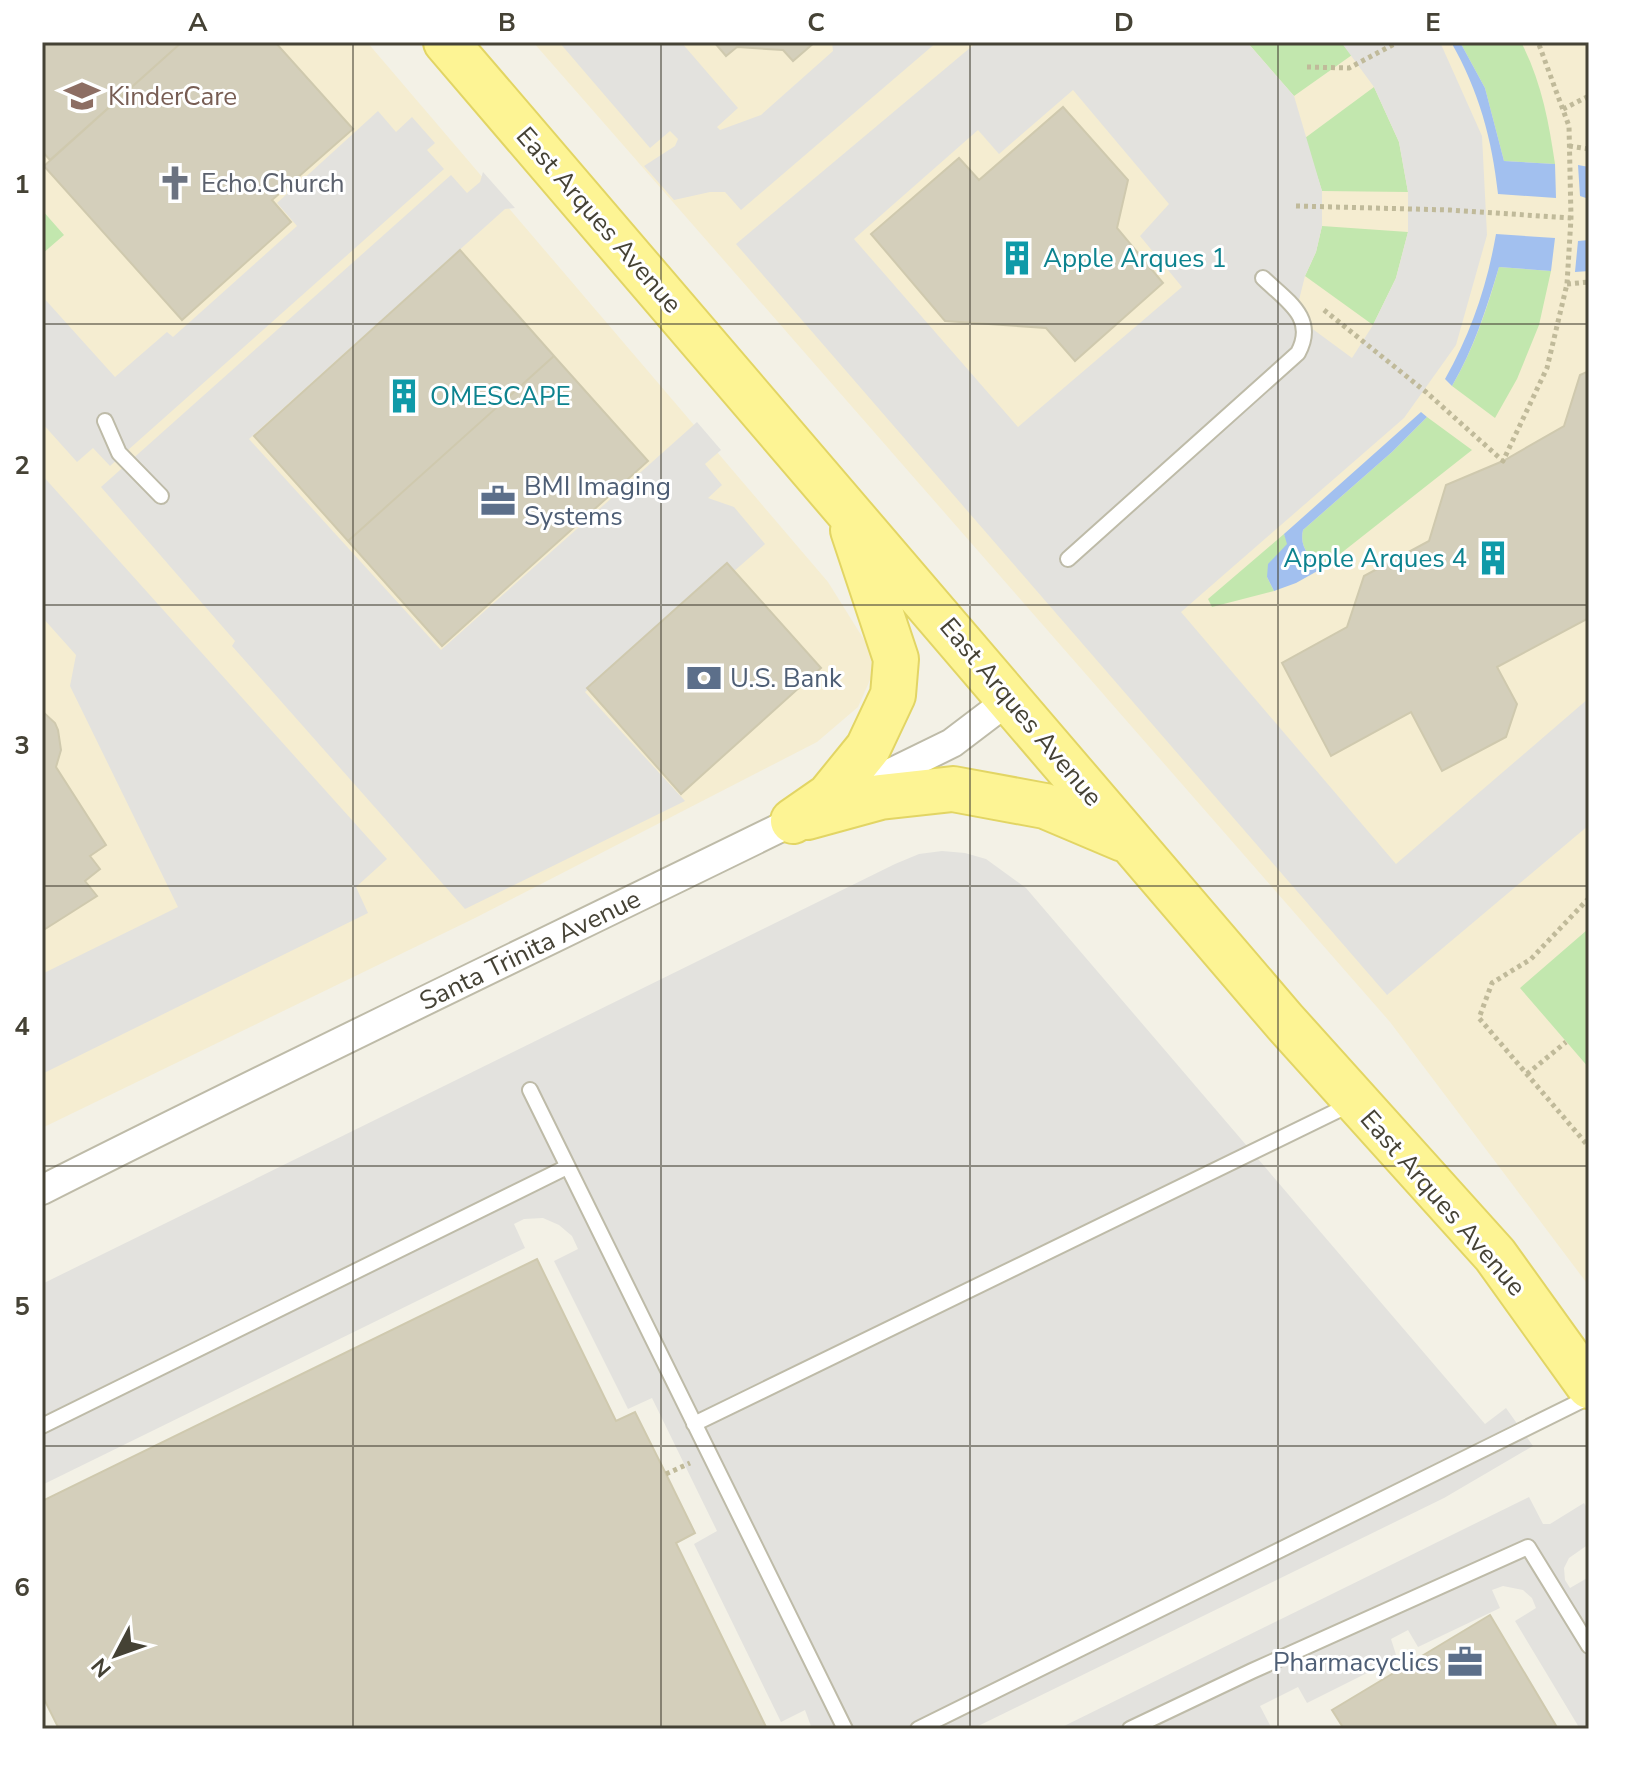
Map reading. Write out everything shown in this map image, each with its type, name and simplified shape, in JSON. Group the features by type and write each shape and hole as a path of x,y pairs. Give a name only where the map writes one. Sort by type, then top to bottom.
{"main road":[{"name":"East Arques Avenue","path":"446,42 1355,1102 1495,1255 1589,1386"},
{"path":"793,821 829,796 868,748 893,695 896,659 846,508"},
{"path":"793,821 880,797 953,789 1045,806 1132,843"}],"street":[{"name":"Santa Trinita Avenue","path":"42,1190 301,1059 474,979 952,743 1010,699"}],"lane":[{"path":"1068,559 1298,353 1306,339 1300,313 1263,278"},
{"path":"105,421 119,453 161,496"},
{"path":"530,1090 845,1729"},
{"path":"694,1424 1355,1102"},
{"path":"42,1426 567,1167"},
{"path":"918,1729 1589,1397"},
{"path":"1130,1729 1528,1547 1589,1646"}],"path":[{"path":"1307,67 1349,68 1398,42"},
{"path":"1318,306 1417,384 1503,461 1547,368 1567,284 1571,218 1569,126 1538,42"},
{"path":"1563,109 1589,96"},
{"path":"1569,146 1589,149"},
{"path":"1296,206 1450,210 1571,218"},
{"path":"1567,284 1589,282"},
{"path":"1589,898 1531,959 1492,983 1479,1018 1589,1147"},
{"path":"1527,1074 1566,1042"}],"shaded area":[{"path":"42,42 367,42 828,582 878,662 858,707 817,742 475,918 42,1128"},
{"path":"533,42 1589,42 1589,1286 1390,1022"},
{"path":"559,42 681,42 738,108 717,127 720,130 761,115 833,51 832,42 937,42 741,210 725,192 674,200 644,166 675,146 678,139 670,131 650,148"},
{"path":"977,42 1247,42 1294,96 1322,191 1322,226 1295,316 1352,358 1373,325 1396,278 1408,232 1408,192 1399,142 1374,87 1341,42 1440,42 1482,136 1487,235 1456,345 1404,418 1181,612 1396,864 1589,698 1589,825 1387,995 736,244","holes":["1073,90 1169,204 1140,236 1182,287 1018,427 854,239 978,130 999,154"]},
{"path":"378,111 396,132 412,117 435,143 427,150 444,169 110,466 93,448 77,462 42,423 42,296 115,377 167,332 173,337 297,226 277,203"},
{"path":"483,172 515,208 505,209 249,439 441,650 697,422 721,450 705,464 722,485 708,498 734,507 765,544 733,572 724,570 585,692 685,801 465,909 232,646 235,641 101,487 451,175 467,193 480,182"},
{"path":"42,475 387,859 356,887 368,913 42,1074 42,974 178,907 70,686 76,655 42,617"},
{"path":"942,851 986,859 1026,888 1485,1424 1506,1408 1533,1446 1444,1498 972,1729 812,1729 805,1710 781,1722 694,1544 717,1531 652,1398 628,1409 554,1261 578,1249 572,1236 559,1225 543,1218 524,1219 514,1224 525,1248 42,1485 42,1284 895,864 919,854"},
{"path":"1529,1497 1543,1524 1550,1524 1584,1503 1589,1511 1589,1544 1569,1558 1564,1568 1565,1580 1570,1588 1589,1577 1589,1729 1580,1729 1515,1621 1536,1608 1532,1598 1523,1590 1503,1586 1492,1590 1500,1608 1418,1647 1408,1630 1391,1639 1397,1658 1307,1703 1298,1687 1260,1706 1272,1729 1058,1729"}],"green space":[{"path":"1247,42 1341,42 1352,55 1294,96"},
{"path":"1460,42 1521,42 1543,102 1555,164 1504,161 1485,88"},
{"path":"1374,87 1399,142 1408,192 1322,191 1305,138"},
{"path":"42,210 64,235 42,254"},
{"path":"1322,226 1408,232 1396,278 1373,325 1305,276 1316,252"},
{"path":"1499,267 1551,271 1539,325 1517,379 1495,418 1452,386 1479,328"},
{"path":"1427,417 1472,450 1321,569 1304,547 1303,530"},
{"path":"1284,534 1288,543 1267,577 1274,591 1212,607 1208,599"},
{"path":"1587,930 1589,932 1589,1068 1520,988"}],"water":[{"path":"1451,42 1460,42 1485,88 1504,161 1555,164 1556,198 1498,194 1483,116"},
{"path":"1578,165 1589,167 1589,199 1580,196"},
{"path":"1496,234 1555,238 1551,271 1499,267 1473,343 1452,386 1445,379 1477,309"},
{"path":"1589,240 1589,271 1575,272 1578,241"},
{"path":"1421,412 1427,417 1303,530 1304,547 1321,569 1274,591 1267,577 1268,564 1287,544 1284,534"}],"building":[{"name":"KinderCare","path":"42,42 182,42 50,160 42,151"},
{"name":"Echo.Church","path":"182,42 275,42 353,129 272,200 291,222 182,320 44,166"},
{"path":"714,42 815,42 793,61 783,50 737,47 726,56"},
{"name":"Apple Arques 1","path":"1063,107 1128,180 1117,228 1163,283 1075,361 1046,328 945,321 871,234 959,158 979,180"},
{"name":"OMESCAPE","path":"460,250 554,356 348,541 254,436"},
{"name":"BMI Imaging Systems","path":"554,356 648,461 442,646 348,541"},
{"name":"Apple Arques 4","path":"1589,371 1589,618 1497,667 1517,704 1506,737 1442,771 1411,712 1331,756 1282,663 1347,627 1364,576 1429,541 1446,485 1503,461 1564,426 1580,375"},
{"name":"U.S. Bank","path":"727,563 821,668 681,794 587,688"},
{"path":"42,711 58,730 61,750 56,767 106,845 90,856 100,869 85,881 97,896 42,931"},
{"path":"537,1259 616,1421 635,1412 695,1533 676,1543 767,1729 59,1729 42,1695 42,1501"},
{"name":"Pharmacyclics","path":"1490,1615 1558,1729 1344,1729 1332,1710"}],"place":[{"name":"KinderCare","path":"82,96"},
{"name":"Echo.Church","path":"175,183"},
{"name":"Apple Arques 1","path":"1017,258"},
{"name":"OMESCAPE","path":"404,396"},
{"name":"BMI Imaging Systems","path":"498,501"},
{"name":"Apple Arques 4","path":"1493,558"},
{"name":"U.S. Bank","path":"704,678"},
{"name":"Pharmacyclics","path":"1465,1662"}]}
